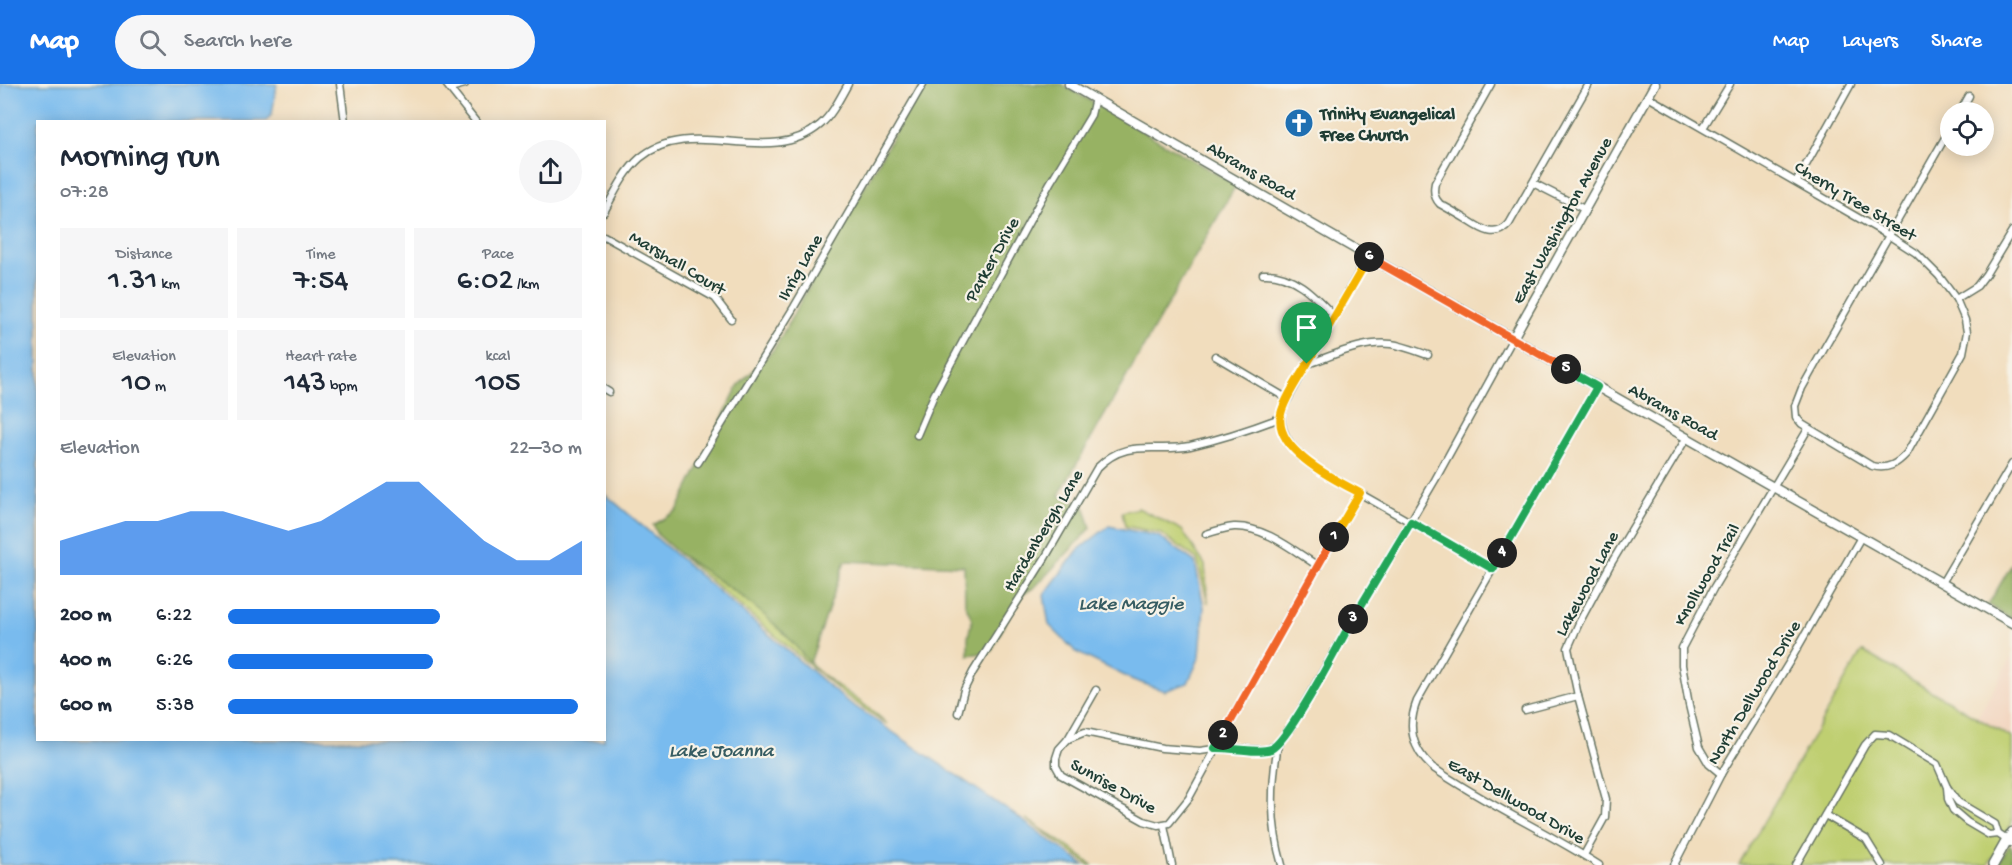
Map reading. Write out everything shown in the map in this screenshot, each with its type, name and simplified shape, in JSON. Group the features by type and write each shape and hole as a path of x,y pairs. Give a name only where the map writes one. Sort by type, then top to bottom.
{"main road":[{"path":"1993,865 2010,838"}],"street":[{"path":"340,84 345,120"},
{"path":"448,86 465,84"},
{"path":"606,209 635,164 657,147 695,140 775,144 799,138 827,118 848,84"},
{"name":"Ihrig Lane","path":"698,463 794,307 922,84"},
{"name":"Abrams Road","path":"1069,84 2012,623"},
{"path":"1491,84 1435,183 1434,189 1436,200 1488,232 1501,231 1509,224 1589,84"},
{"name":"East Washington Avenue","path":"1278,744 1292,725 1466,427 1655,84"},
{"path":"1703,128 1730,84"},
{"path":"1797,181 1851,84"},
{"path":"448,86 474,120"},
{"path":"1966,102 1969,96"},
{"name":"Cherry Tree Street","path":"1648,97 1797,181 1916,253 1928,264 1956,299 1965,320 1967,332 1965,345 1907,453 1898,463 1886,467 1872,466 1808,429"},
{"name":"Parker Drive","path":"917,435 934,394 1050,183 1091,115 1095,98"},
{"path":"1808,429 1796,417 1795,406 1799,394 1940,146"},
{"path":"1533,183 1586,210"},
{"path":"1956,299 1977,286 1992,266 2012,231"},
{"name":"Marshall Court","path":"606,237 714,298 731,318"},
{"path":"1368,256 1288,399 1280,418 1289,441 1303,459 1329,476 1493,569"},
{"path":"1263,274 1275,274 1293,281 1320,301 1334,316"},
{"path":"1307,364 1359,346 1379,343 1405,347 1428,355"},
{"path":"1215,356 1288,399"},
{"name":"East Dellwood Drive","path":"1597,387 1423,691 1411,720 1414,742 1424,760 1451,781 1599,865"},
{"name":"Hardenbergh Lane","path":"958,713 964,690 973,672 1102,463 1128,450 1189,446 1247,431 1280,418"},
{"name":"Knollwood Trail","path":"1721,774 1709,765 1699,747 1687,695 1682,648 1714,587 1808,429"},
{"name":"Lakewood Lane","path":"1584,855 1602,824 1607,809 1602,781 1568,654 1571,640 1610,567 1687,437"},
{"path":"1942,584 2012,464"},
{"path":"1164,825 1171,822 1186,802 1360,493"},
{"path":"1206,534 1234,527 1257,531 1318,566"},
{"name":"North Dellwood Drive","path":"1674,865 1721,774 1790,661 1861,537"},
{"path":"1068,739 1096,690"},
{"path":"1525,710 1578,696"},
{"path":"1068,739 1085,732 1173,749 1200,751 1215,748 1266,750 1278,744"},
{"path":"1796,865 1864,745 1875,734 1889,735 1937,764 1947,787 1958,802 1995,824 1998,834"},
{"name":"Sunrise Drive","path":"1068,739 1059,749 1056,760 1056,766 1061,775 1144,821 1154,825 1164,825 1172,865"},
{"path":"1278,744 1273,771 1272,814 1282,865"},
{"path":"1947,787 1948,799 1953,810 1967,822 1989,835 1998,834 2010,838"},
{"path":"1967,822 1973,812"},
{"path":"1825,814 1866,839 1882,865"}],"shaded area":[{"path":"2012,657 2012,738 1977,718"}],"green space":[{"path":"922,84 1061,84 1236,185 1059,495 1085,508 1091,528 1035,587 1017,598 991,652 968,655 968,637 972,619 965,604 964,566 845,561 810,663 786,635 763,614 742,596 678,553 658,535 653,525 677,511 738,386 774,349"},
{"path":"1138,508 1182,530 1205,565 1208,603 1197,559 1160,533 1125,526 1122,512"},
{"path":"678,553 760,611 785,633 818,671 887,724 846,696"},
{"path":"2012,564 2012,619 1988,605"},
{"path":"1862,651 2012,738 2012,823 1988,865 1739,865"},
{"path":"1026,819 1072,849 1092,865 1089,865"},
{"path":"2009,845 2012,847 2012,865 1998,865"}],"water":[{"name":"Lake Joanna","path":"0,84 277,84 272,114 267,120 36,120 36,741 606,741 606,495 844,699 1015,815 1084,865 0,865"},
{"name":"Lake Maggie","path":"1109,526 1158,536 1195,562 1204,607 1200,656 1188,683 1165,691 1133,680 1076,652 1049,625 1044,595 1078,550"}],"place":[{"name":"Trinity Evangelical Free Church","path":"1299,123"}],"route":[{"path":"1368,256 1597,387 1493,569 1411,522 1284,738 1266,750 1215,748 1360,493 1303,459 1284,432 1280,422 1281,412 1307,364 1368,256"}]}
